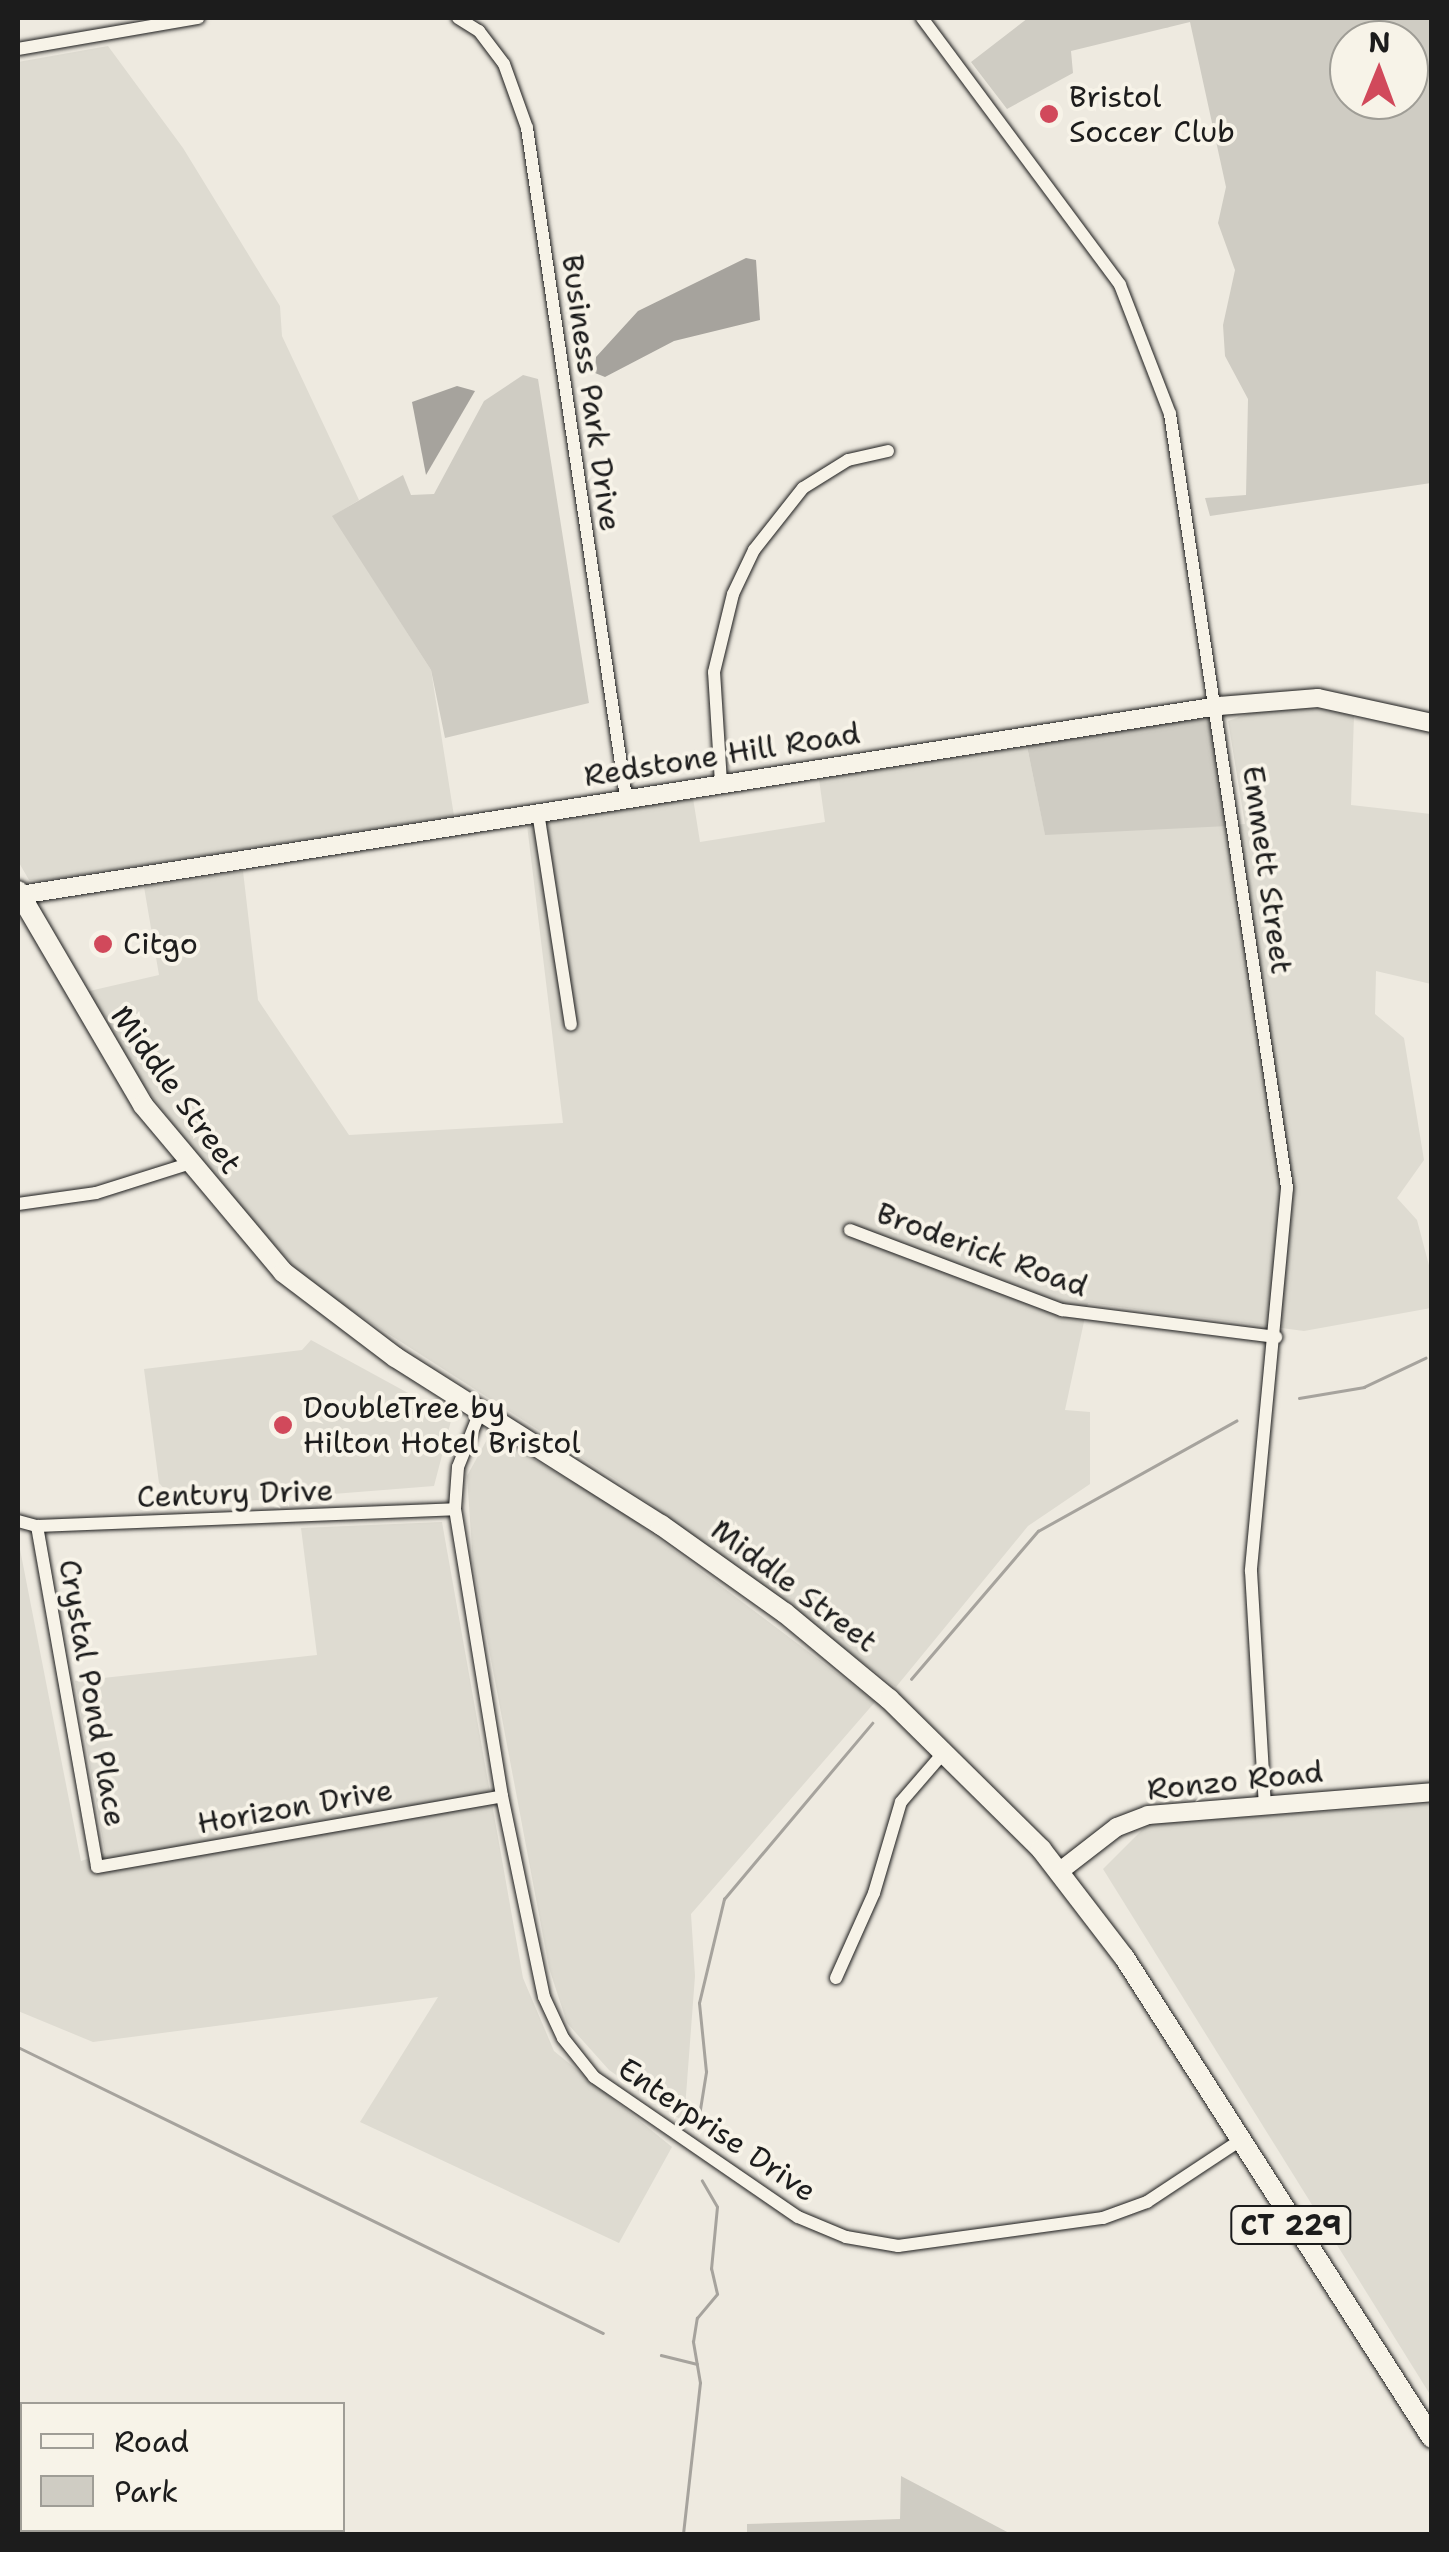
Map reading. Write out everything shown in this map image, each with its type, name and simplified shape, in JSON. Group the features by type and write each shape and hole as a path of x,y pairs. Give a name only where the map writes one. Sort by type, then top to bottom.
{"main road":[{"name":"Redstone Hill Road","path":"19,893 1219,706 1318,698 1432,723"},
{"name":"Middle Street","path":"19,893 97,1036 188,1164 309,1296 773,1604 945,1751 1060,1871 1124,1958 1432,2438"},
{"name":"Ronzo Road","path":"1060,1871 1131,1819 1264,1804 1432,1792"}],"street":[{"path":"18,49 198,18"},
{"name":"Business Park Drive","path":"458,18 479,31 504,64 527,128 626,798"},
{"name":"Emmett Street","path":"922,18 1120,285 1150,348 1170,414 1219,706 1285,1165 1287,1228 1250,1592 1264,1804"},
{"path":"721,784 714,672 733,594 754,550 803,488 848,460 888,451"},
{"path":"538,812 571,1024"},
{"path":"18,1204 96,1193 188,1164"},
{"name":"Broderick Road","path":"850,1230 1062,1310 1276,1337"},
{"name":"Enterprise Drive","path":"480,1412 458,1467 455,1509 502,1796 533,1958 563,2038 594,2077 634,2110 822,2229 872,2242 922,2246 1103,2218 1166,2191 1239,2140"},
{"name":"Century Drive","path":"18,1521 38,1526 455,1509"},
{"name":"Crystal Pond Place","path":"38,1526 96,1868"},
{"path":"836,1978 874,1894 901,1802 945,1751"},
{"name":"Horizon Drive","path":"96,1868 502,1796"}],"shaded area":[{"path":"108,46 183,148 280,306 282,336 359,500 333,516 431,670 454,816 41,881 29,880 18,861 18,62"},
{"path":"746,258 756,260 760,320 674,341 605,377 595,373 596,357 638,311"},
{"path":"457,386 475,391 426,475 412,402"},
{"path":"1318,708 1354,716 1351,805 1431,814 1431,984 1376,971 1375,1014 1404,1038 1424,1160 1397,1198 1417,1220 1431,1273 1431,1308 1304,1331 1088,1303 1065,1410 1090,1412 1090,1484 1028,1526 896,1687 618,1481 309,1283 212,1175 128,1065 85,992 159,975 144,887 243,871 258,1000 349,1135 563,1123 527,825 693,798 700,842 825,822 819,779 1027,746 1045,834 1245,824 1228,721 1259,710"},
{"path":"311,1340 452,1417 434,1486 180,1506 159,1483 144,1369 302,1350"},
{"path":"490,1434 619,1509 875,1702 691,1914 695,1976 684,2122 609,2070 567,2023 549,1968 473,1564 467,1476"},
{"path":"442,1522 523,1978 554,2051 672,2147 619,2243 360,2122 438,1997 93,2042 18,2011 18,1539 81,1861 105,1853 75,1681 317,1655 301,1528"},
{"path":"1431,1804 1431,2396 1103,1869 1148,1824"}],"green space":[{"path":"1028,18 1431,18 1431,483 1210,516 1205,498 1246,495 1248,399 1225,356 1223,325 1235,270 1218,223 1226,187 1190,22 1071,51 1073,73 1007,109 971,62"},
{"path":"523,375 538,379 589,703 445,738 431,670 332,516 403,475 411,495 434,494 484,401"},
{"path":"1209,717 1228,826 1045,835 1027,746"},
{"path":"901,2476 1011,2534 747,2534 747,2524 900,2519"}],"waterway":[{"path":"1299,1398 1364,1387 1425,1358"},
{"path":"911,1679 1038,1531 1236,1421"},
{"path":"698,2122 706,2072 699,2003 724,1899 872,1723"},
{"path":"18,2047 603,2333"},
{"path":"683,2534 700,2383 693,2342 697,2318 717,2294 711,2269 717,2207 702,2181"},
{"path":"661,2355 697,2364"}],"place":[{"name":"Bristol Soccer Club","path":"1049,114"},
{"name":"Citgo","path":"103,944"},
{"name":"DoubleTree by Hilton Hotel Bristol","path":"283,1425"}]}
